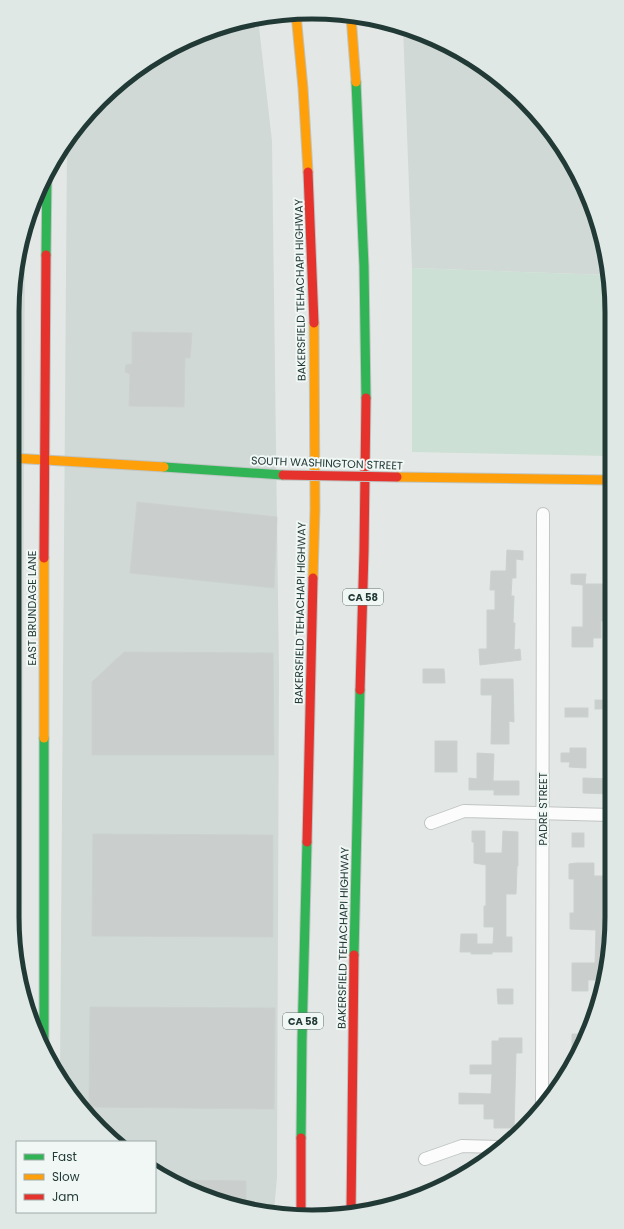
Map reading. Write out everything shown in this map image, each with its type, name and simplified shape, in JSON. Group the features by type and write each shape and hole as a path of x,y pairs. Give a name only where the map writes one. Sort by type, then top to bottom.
{"main road":[{"name":"BAKERSFIELD TEHACHAPI HIGHWAY","path":"297,20 304,98 310,202 314,333 315,448 315,509 302,1032 301,1209"},
{"name":"BAKERSFIELD TEHACHAPI HIGHWAY","path":"351,1207 357,806 365,518 365,338 361,184 352,22"},
{"name":"EAST BRUNDAGE LANE","path":"44,1036 44,459 47,187"},
{"name":"SOUTH WASHINGTON STREET","path":"19,458 283,475 605,480"},
{"path":"292,1187 302,1152"},
{"path":"352,1159 360,1195"}],"street":[{"name":"PADRE STREET","path":"542,1097 543,514"},
{"path":"431,823 464,811 605,815"},
{"path":"425,1159 462,1146 493,1147"}],"shaded area":[{"path":"259,24 272,141 279,673 277,1178 274,1207 236,1200 200,1188 156,1165 156,1141 124,1141 92,1110 68,1080 60,1067 67,151 105,105 149,68 182,49 200,41 236,29"},
{"path":"403,34 442,49 475,68 505,92 532,119 556,149 575,182 583,200 595,236 602,275 412,268"},
{"path":"25,256 22,955 19,917 19,312"}],"green space":[{"path":"412,268 602,275 605,312 605,456 412,452"}],"building":[{"path":"581,196 585,206 581,206"},
{"path":"132,332 192,333 190,358 185,358 184,407 129,406 130,374 125,372 126,365 132,364"},
{"path":"137,502 277,517 274,588 130,573"},
{"path":"507,550 523,551 523,560 516,559 516,578 512,578 511,596 514,596 514,650 520,649 521,660 480,665 479,649 487,649 487,610 495,610 495,590 490,590 491,571 506,571"},
{"path":"571,574 586,574 585,584 605,584 605,621 601,621 601,638 593,638 593,647 572,647 572,627 583,627 583,585 571,584"},
{"path":"124,652 273,653 274,755 92,755 92,682"},
{"path":"423,669 444,669 445,683 423,683"},
{"path":"481,679 513,679 514,722 509,721 509,744 491,744 492,695 481,695"},
{"path":"595,700 605,700 605,709 595,709"},
{"path":"565,708 588,708 588,717 565,717"},
{"path":"435,741 457,741 457,772 435,772"},
{"path":"570,748 586,748 586,768 569,767 570,762 561,762 561,753 570,753"},
{"path":"477,753 494,754 493,781 519,781 519,795 494,795 494,790 469,790 469,778 477,779"},
{"path":"583,778 605,779 605,794 583,793"},
{"path":"472,831 485,831 485,853 502,853 503,831 518,832 516,894 506,894 506,937 512,937 512,952 471,954 471,952 460,952 461,934 477,934 477,944 493,944 494,927 484,927 484,906 486,906 486,865 474,863 474,842 472,842"},
{"path":"572,833 584,833 584,847 572,847"},
{"path":"93,834 273,835 273,937 92,936"},
{"path":"594,863 594,876 605,876 605,917 602,955 598,980 588,980 588,991 572,991 572,963 595,963 596,930 570,929 570,913 574,913 574,879 569,879 569,864"},
{"path":"497,989 513,989 513,1004 498,1004"},
{"path":"90,1007 275,1008 274,1109 89,1106"},
{"path":"572,1034 581,1034 575,1047 572,1053"},
{"path":"499,1038 522,1038 522,1053 516,1053 514,1128 494,1128 494,1119 484,1119 484,1104 459,1104 459,1093 491,1094 492,1074 470,1074 470,1065 492,1065 492,1041 499,1041"},
{"path":"182,1180 246,1181 246,1202 200,1188"}],"traffic: fast":[{"path":"356,82 364,266 366,398"},
{"path":"46,255 47,187"},
{"path":"164,467 283,475"},
{"path":"354,955 360,690"},
{"path":"44,738 44,1036"},
{"path":"301,1138 307,842"}],"traffic: slow":[{"path":"297,20 303,88 308,172"},
{"path":"351,22 356,82"},
{"path":"313,578 315,509 314,323"},
{"path":"19,458 164,467"},
{"path":"397,477 605,480"},
{"path":"44,558 44,738"}],"traffic: jam":[{"path":"308,172 314,323"},
{"path":"44,558 46,255"},
{"path":"360,690 366,398"},
{"path":"283,475 397,477"},
{"path":"307,842 313,578"},
{"path":"351,1207 354,955"},
{"path":"301,1138 301,1209"}]}
